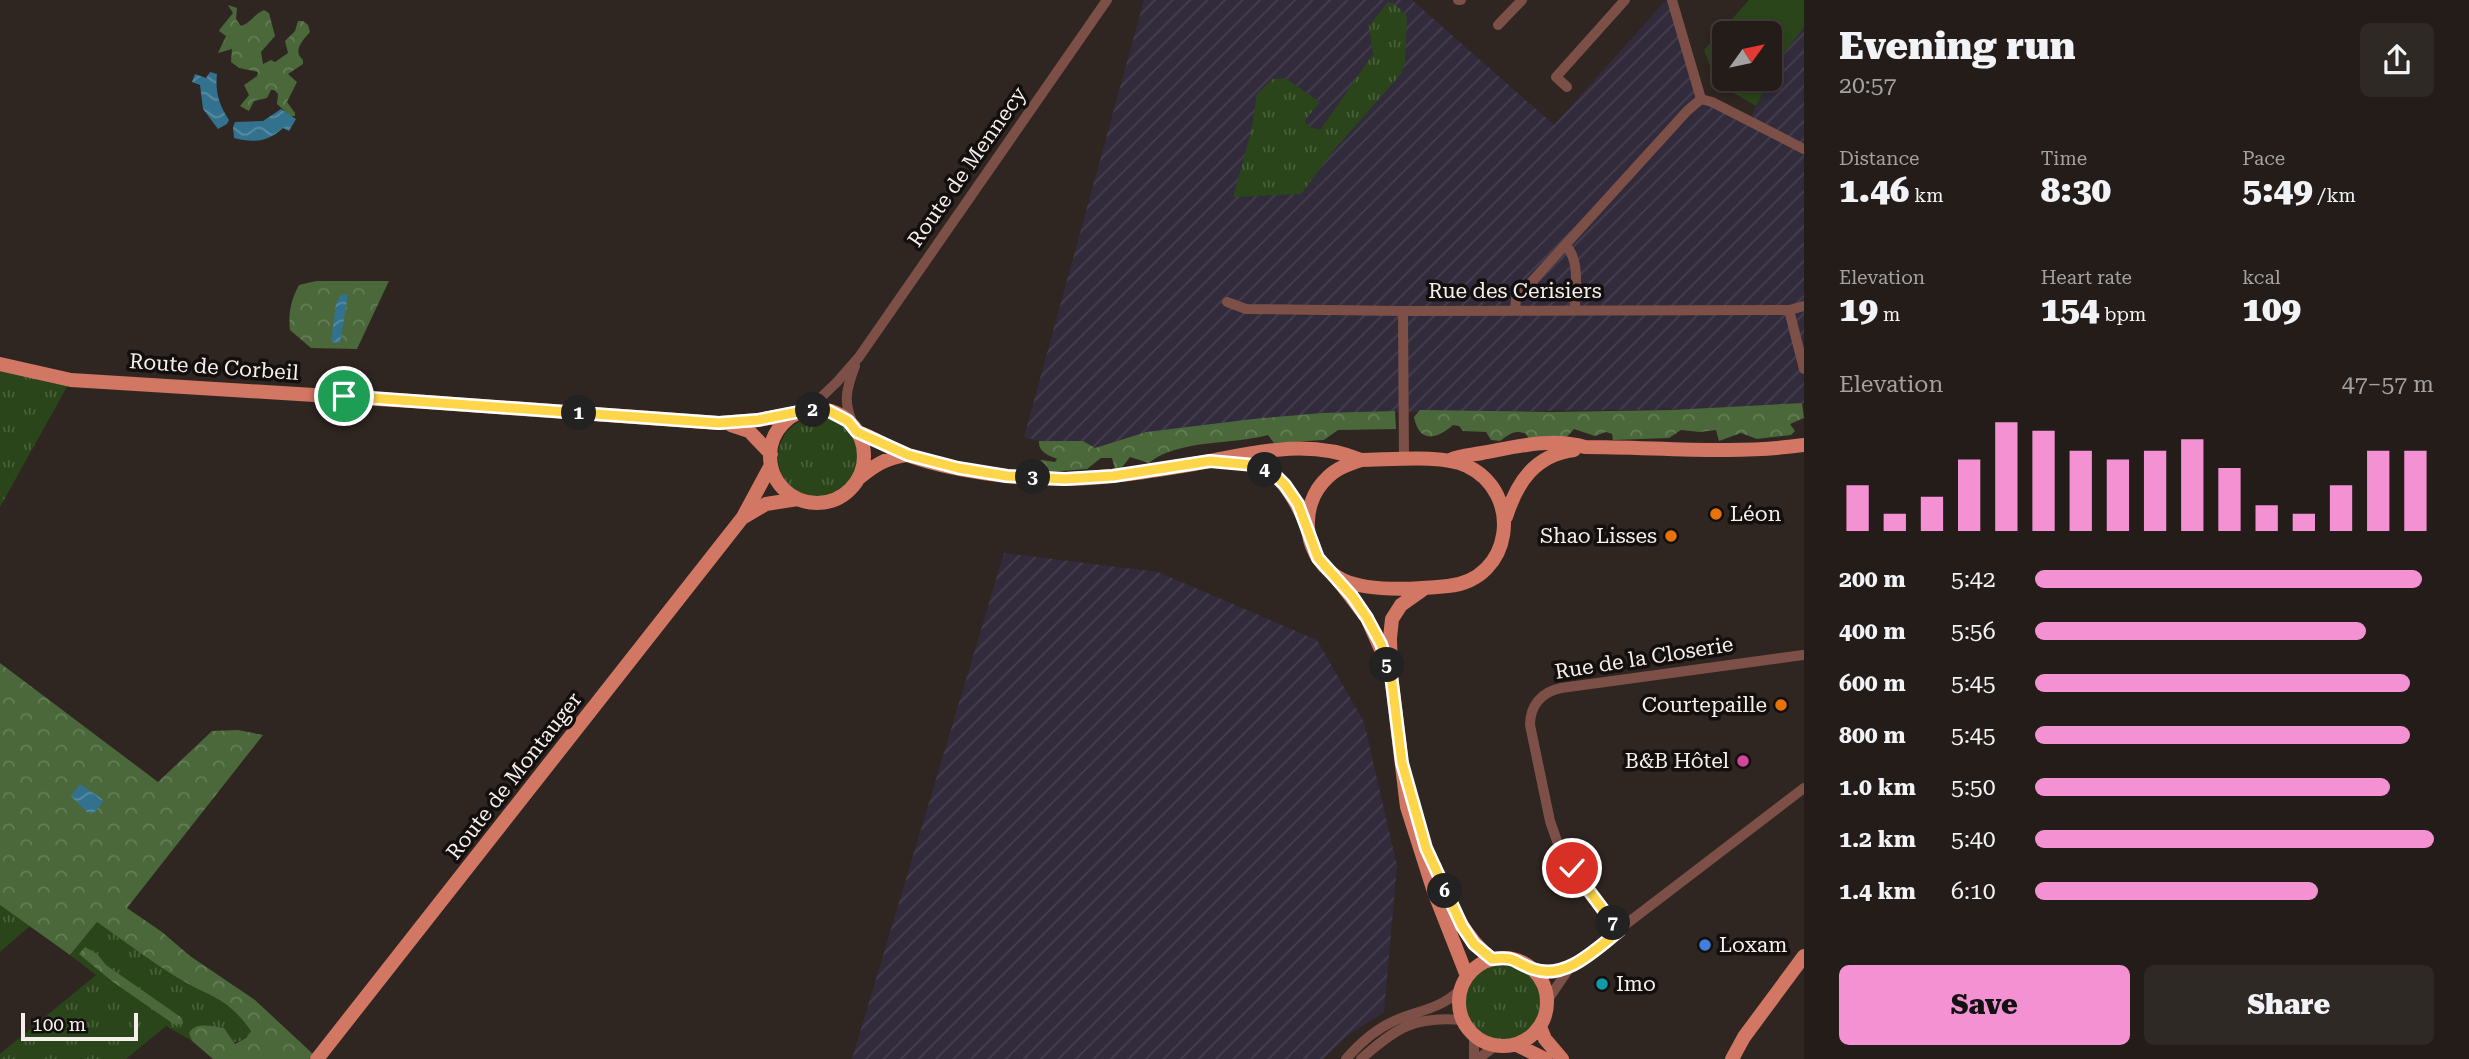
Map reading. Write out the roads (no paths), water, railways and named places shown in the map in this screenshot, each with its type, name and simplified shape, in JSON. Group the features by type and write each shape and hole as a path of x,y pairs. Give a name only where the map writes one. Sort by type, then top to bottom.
{"main road":[{"name":"Route de Corbeil","path":"0,365 71,380 719,423 758,420 804,411"},
{"path":"908,455 889,457 858,478 845,494 837,499 817,503 798,499 783,488 771,460 772,445 779,429 793,416 804,411 819,410 839,415 856,430 908,455 1007,476 1065,479 1113,476 1250,452 1308,448 1331,451 1361,460 1449,461 1465,465 1487,480 1499,496 1505,522"},
{"name":"Route de Corbeil","path":"719,423 749,431 771,460"},
{"path":"856,430 864,460 858,478"},
{"path":"1449,461 1520,445 1565,444 1584,447 1714,451 1765,450 1804,444"},
{"path":"1332,574 1365,586 1427,587 1463,583 1485,569 1497,552 1517,487 1534,466 1555,454 1584,447"},
{"name":"Route de Montauger","path":"317,1059 743,517 771,460"},
{"path":"1307,526 1311,502 1322,484 1339,468 1361,460"},
{"path":"1210,461 1254,465 1277,477 1293,495 1307,526 1312,548 1367,618 1381,644 1391,675"},
{"name":"Route de Montauger","path":"743,517 766,504 798,499"},
{"path":"1427,587 1401,605 1392,619 1391,675 1407,807 1419,850 1467,976"},
{"path":"1402,763 1426,848 1442,886 1474,944 1492,959"},
{"path":"1732,1059 1744,1037 1804,956"},
{"path":"1506,957 1520,961 1532,969 1541,978 1548,1001 1546,1015 1540,1027 1530,1038 1517,1045 1494,1046 1474,1037 1462,1020 1458,1006 1460,990 1467,976 1478,965 1506,957"},
{"path":"1540,1027 1545,1039 1562,1059"},
{"path":"1517,1045 1545,1059"}],"street":[{"name":"Route de Mennecy","path":"804,411 838,382 859,357 1107,0"},
{"path":"1498,25 1521,0"},
{"path":"1567,87 1556,77 1625,0"},
{"path":"1672,0 1701,99"},
{"path":"1701,99 1712,102 1804,149"},
{"path":"1515,310 1516,299 1687,111 1701,99"},
{"path":"1565,245 1572,252 1575,261 1575,310"},
{"name":"Rue des Cerisiers","path":"1227,302 1246,309 1403,311 1789,310 1804,306"},
{"path":"1789,310 1804,369"},
{"path":"1403,311 1404,460"},
{"name":"Route de Mennecy","path":"856,430 848,413 846,392 859,357"},
{"path":"1804,653 1804,664"},
{"name":"Rue de la Closerie","path":"1619,931 1568,862 1553,830 1530,725 1531,712 1536,703 1545,694 1561,688 1804,653"},
{"path":"1548,1001 1570,967 1804,788"},
{"path":"1532,969 1570,967"},
{"path":"1346,1059 1370,1035 1391,1022 1439,1006 1460,990"},
{"path":"1361,1059 1382,1041 1413,1024 1433,1018 1462,1020"},
{"path":"1474,1037 1476,1059"},
{"path":"1476,1059 1494,1046"}],"water":[{"path":"210,72 217,74 218,98 229,120 218,129 203,109 200,85 192,82 195,74 206,78"},
{"path":"281,109 296,119 289,131 283,128 260,140 234,138 235,122 263,121"},
{"path":"344,294 348,295 340,343 331,342 336,304"},
{"path":"80,784 102,799 103,802 94,813 87,812 71,796"}],"place":[{"name":"Léon","path":"1716,514"},
{"name":"Shao Lisses","path":"1671,536"},
{"name":"Courtepaille","path":"1781,705"},
{"name":"B&B Hôtel","path":"1743,761"},
{"name":"Loxam","path":"1705,945"},
{"name":"Imo","path":"1602,984"}]}
